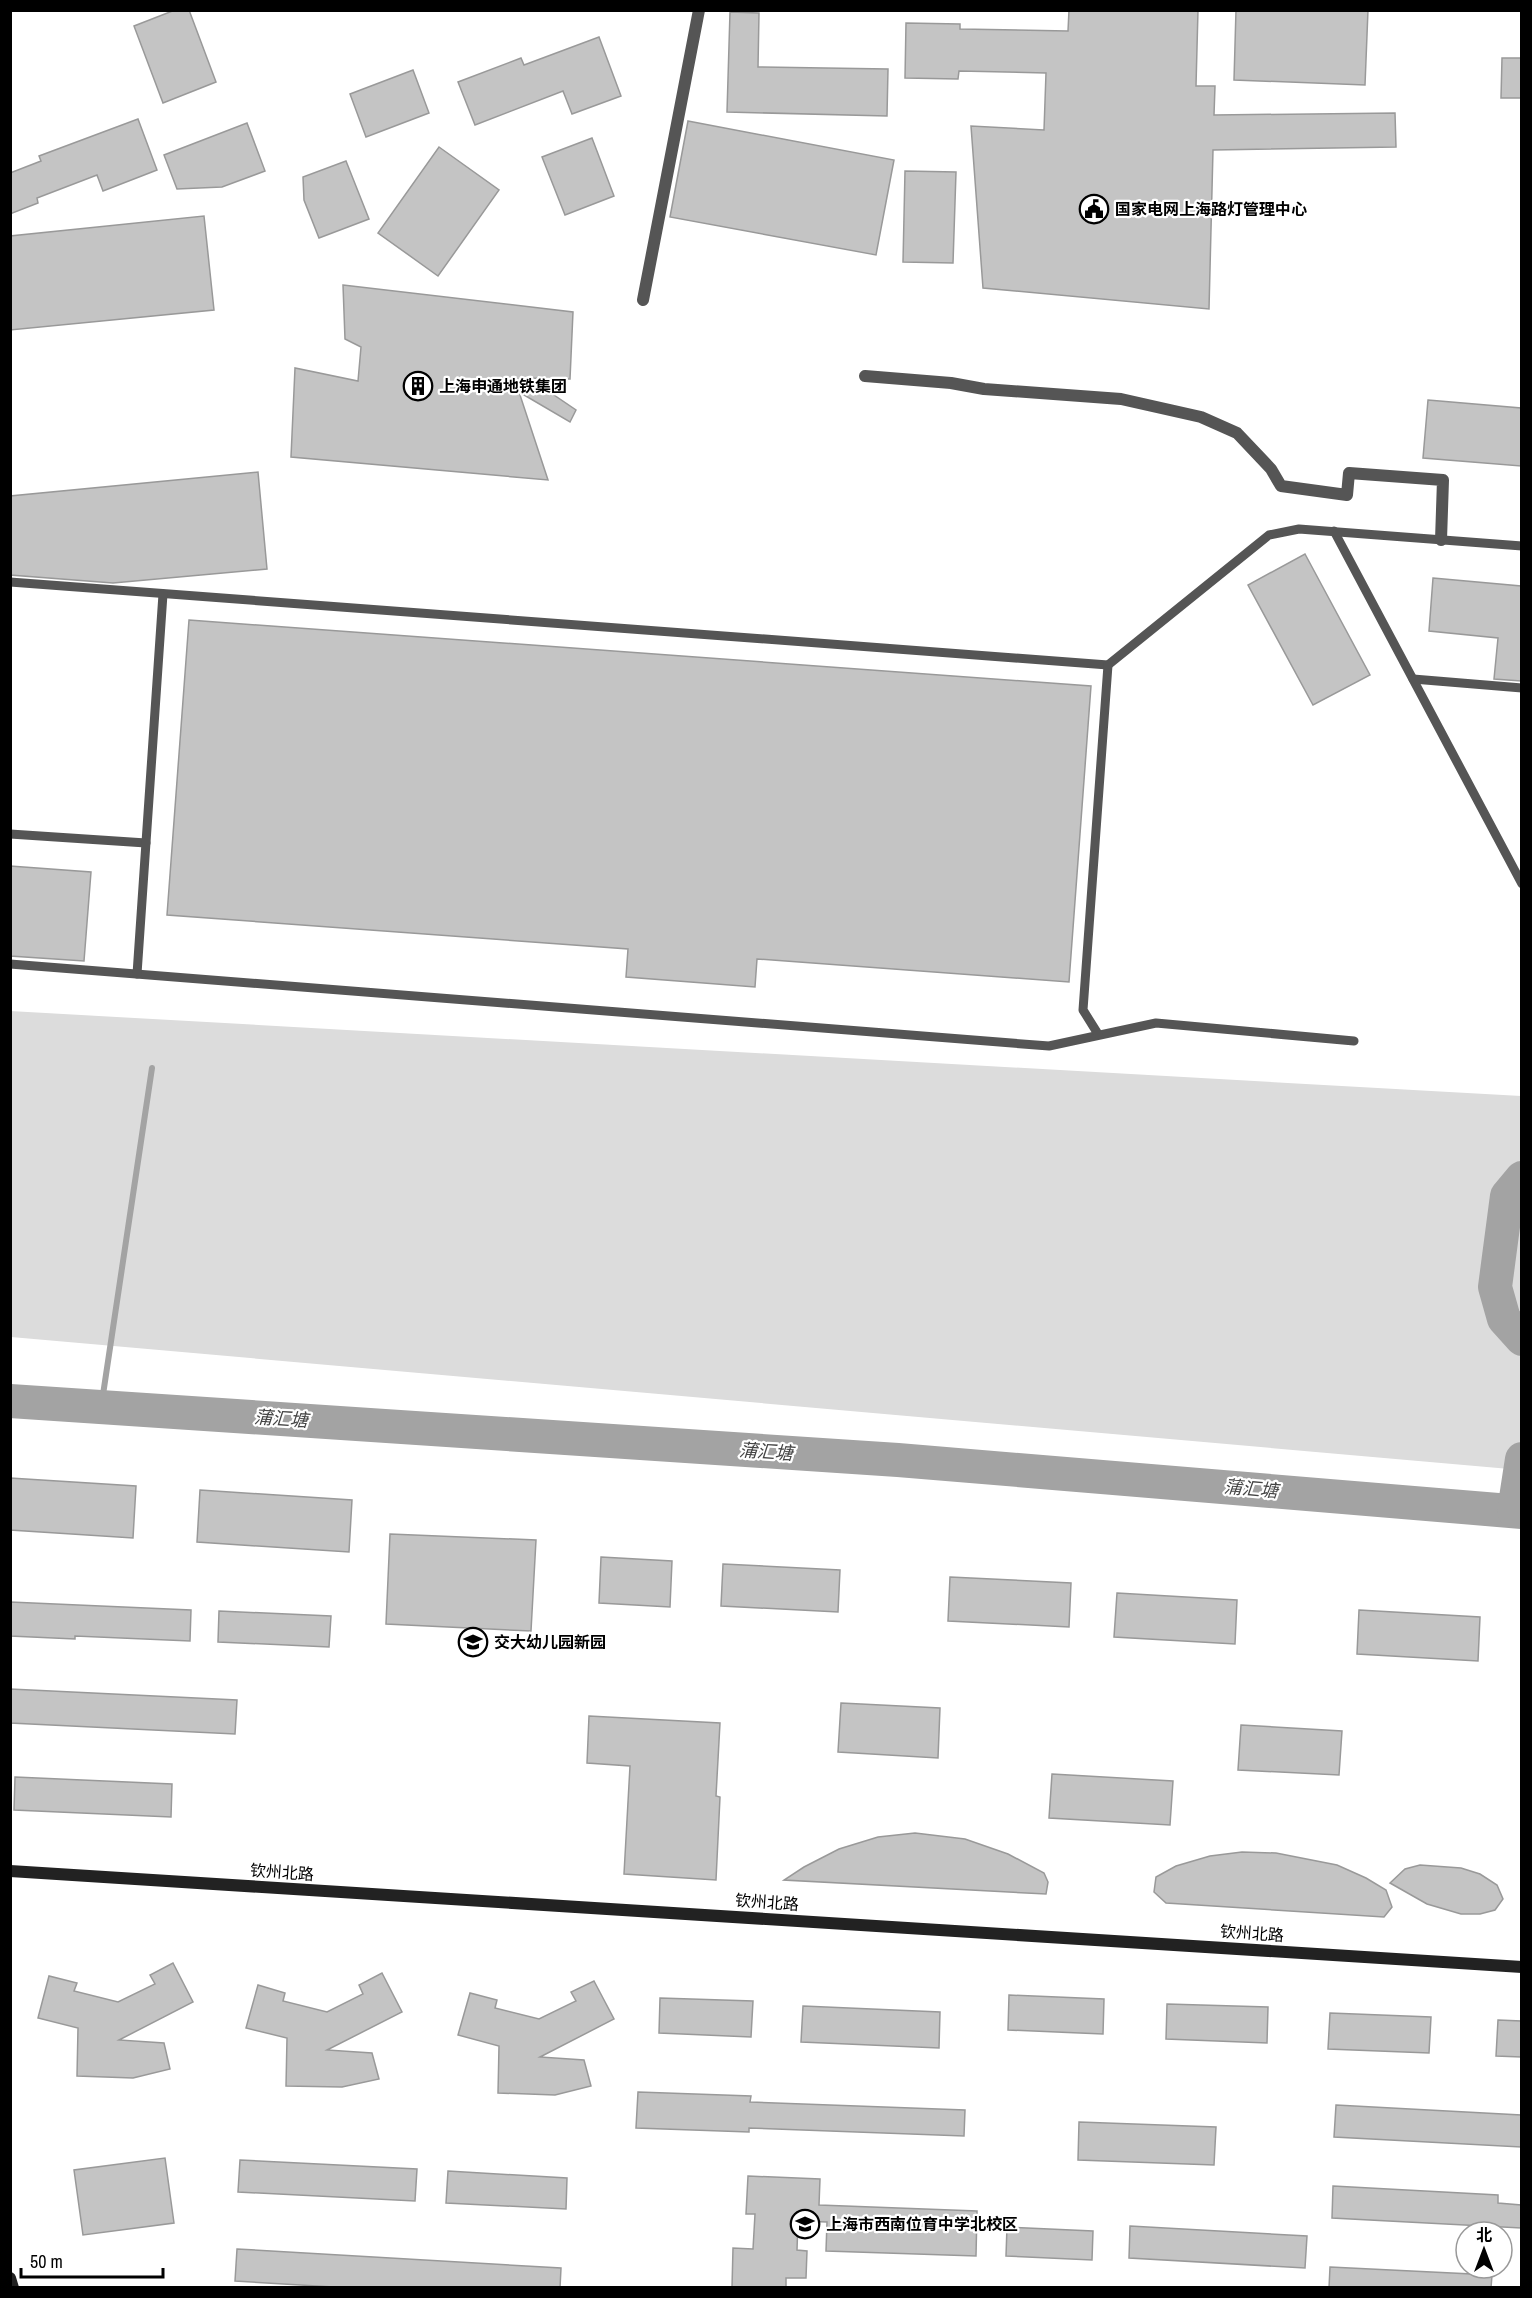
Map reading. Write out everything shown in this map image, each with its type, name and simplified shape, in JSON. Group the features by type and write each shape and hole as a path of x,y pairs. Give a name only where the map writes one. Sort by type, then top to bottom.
{"street":[{"path":"643,300 699,10"},
{"path":"865,376 951,383 984,389 1121,399 1201,417 1237,432 1270,469 1281,486 1347,495 1349,473 1443,480 1442,540"},
{"name":"钦州北路","path":"10,1871 1521,1967"},
{"path":"10,2278 13,2288"}],"lane":[{"path":"10,582 1108,665 1269,535 1299,529 1521,546"},
{"path":"1334,531 1521,884"},
{"path":"137,974 163,594"},
{"path":"1098,1034 1083,1010 1108,665"},
{"path":"1413,679 1521,688"},
{"path":"10,834 146,843"},
{"path":"10,964 1049,1046 1156,1023 1354,1041"}],"shaded area":[{"path":"10,1011 1521,1096 1521,1470 11,1337"}],"building":[{"path":"175,10 189,10 216,82 163,103 134,26"},
{"name":"国家电网上海路灯管理中心","path":"1069,10 1198,10 1196,86 1215,86 1214,115 1395,113 1396,147 1213,150 1209,309 983,288 971,126 1044,130 1046,73 959,71 958,79 905,78 906,23 960,24 960,29 1068,31"},
{"path":"1236,10 1368,10 1365,85 1234,80"},
{"path":"730,12 759,13 758,67 888,69 887,116 727,112"},
{"path":"599,37 621,96 572,114 563,91 475,125 458,82 521,58 524,65"},
{"path":"1502,58 1521,58 1521,98 1501,98"},
{"path":"413,70 429,113 366,137 350,94"},
{"path":"138,119 157,170 103,191 97,175 37,198 38,203 10,214 10,173 41,161 39,156"},
{"path":"688,121 894,160 876,255 670,217"},
{"path":"247,123 265,171 222,187 177,189 164,155"},
{"path":"592,138 614,196 565,215 542,157"},
{"path":"439,147 499,190 438,276 378,233"},
{"path":"346,161 369,219 319,238 304,200 303,177"},
{"path":"905,171 956,172 953,263 903,262"},
{"path":"204,216 214,310 10,330 10,236"},
{"name":"上海申通地铁集团","path":"343,285 573,312 570,379 529,378 576,410 570,422 519,392 548,480 291,457 295,368 358,381 361,347 345,339"},
{"path":"1428,400 1521,408 1521,466 1423,458"},
{"path":"258,472 267,569 113,583 10,575 10,496"},
{"path":"1305,554 1370,675 1313,705 1248,585"},
{"path":"1433,578 1521,586 1521,681 1494,679 1498,638 1429,631"},
{"path":"189,620 1091,686 1069,982 757,959 755,987 626,977 628,949 167,915"},
{"path":"10,866 91,872 84,961 10,956"},
{"path":"10,1478 136,1486 133,1538 10,1530"},
{"path":"200,1490 352,1500 349,1552 197,1542"},
{"path":"390,1534 536,1540 531,1631 386,1624"},
{"path":"601,1557 672,1561 670,1607 599,1603"},
{"path":"723,1564 840,1570 838,1612 721,1606"},
{"path":"950,1577 1071,1583 1069,1627 948,1621"},
{"path":"1117,1593 1237,1600 1235,1644 1114,1637"},
{"path":"10,1602 191,1610 190,1641 75,1636 75,1639 10,1636"},
{"path":"1359,1610 1480,1617 1478,1661 1357,1654"},
{"path":"219,1611 331,1616 329,1647 218,1642"},
{"path":"10,1689 237,1700 235,1734 10,1723"},
{"path":"841,1703 940,1708 938,1758 838,1752"},
{"path":"589,1716 720,1723 716,1796 720,1797 716,1880 624,1874 630,1766 587,1763"},
{"path":"1241,1725 1342,1731 1339,1775 1238,1770"},
{"path":"1052,1774 1173,1781 1170,1825 1049,1818"},
{"path":"15,1777 172,1784 171,1817 14,1810"},
{"path":"915,1833 965,1839 1008,1854 1044,1873 1048,1882 1046,1894 784,1880 839,1849 878,1837"},
{"path":"1242,1852 1276,1853 1337,1865 1386,1890 1392,1907 1384,1917 1166,1903 1154,1892 1156,1877 1176,1866 1210,1856"},
{"path":"1420,1865 1461,1868 1480,1874 1497,1885 1503,1899 1495,1910 1480,1914 1461,1914 1427,1904 1390,1883 1405,1869"},
{"path":"173,1963 193,2002 119,2040 164,2043 170,2069 133,2078 77,2076 78,2028 38,2018 49,1976 77,1983 74,1991 118,2002 155,1984 150,1975"},
{"path":"382,1973 402,2012 327,2050 372,2053 379,2079 342,2087 286,2086 287,2038 246,2028 258,1985 285,1993 283,2001 327,2012 363,1994 359,1985"},
{"path":"594,1981 614,2019 540,2057 584,2060 591,2086 555,2095 498,2093 499,2046 458,2035 470,1993 497,2000 495,2008 539,2019 576,2001 571,1992"},
{"path":"1009,1995 1104,1999 1103,2034 1008,2030"},
{"path":"660,1998 753,2001 751,2037 659,2033"},
{"path":"1167,2004 1268,2007 1267,2043 1166,2039"},
{"path":"803,2006 940,2012 939,2048 801,2042"},
{"path":"1330,2013 1431,2017 1429,2053 1328,2049"},
{"path":"1498,2020 1521,2021 1521,2057 1496,2056"},
{"path":"638,2092 751,2096 750,2102 965,2110 964,2136 749,2128 749,2132 636,2128"},
{"path":"1336,2105 1521,2115 1521,2147 1334,2137"},
{"path":"1079,2122 1216,2127 1214,2165 1078,2160"},
{"path":"165,2158 174,2223 83,2235 74,2170"},
{"path":"240,2160 417,2169 415,2201 238,2192"},
{"path":"448,2171 567,2178 566,2209 446,2203"},
{"path":"748,2176 820,2179 819,2205 977,2211 976,2256 826,2251 827,2222 798,2221 797,2250 807,2251 806,2278 786,2278 786,2288 732,2288 733,2248 753,2249 755,2214 746,2214"},
{"path":"1333,2186 1498,2195 1498,2203 1521,2205 1521,2228 1514,2228 1514,2220 1454,2220 1454,2224 1332,2218"},
{"path":"1130,2226 1307,2236 1305,2268 1129,2258"},
{"path":"1007,2227 1093,2231 1092,2260 1006,2256"},
{"path":"237,2249 561,2268 560,2288 350,2288 235,2281"},
{"path":"1330,2267 1454,2273 1454,2280 1492,2280 1491,2288 1329,2288"}],"waterway":[{"path":"101,1408 152,1068"},
{"path":"1522,1178 1507,1196 1495,1287 1504,1319 1522,1339"},
{"name":"蒲汇塘","path":"10,1401 898,1460 1522,1512"},
{"path":"1514,1511 1522,1459"}],"place":[{"name":"国家电网上海路灯管理中心","path":"1094,209"},
{"name":"上海申通地铁集团","path":"418,386"},
{"name":"交大幼儿园新园","path":"473,1642"},
{"name":"上海市西南位育中学北校区","path":"805,2224"}]}
